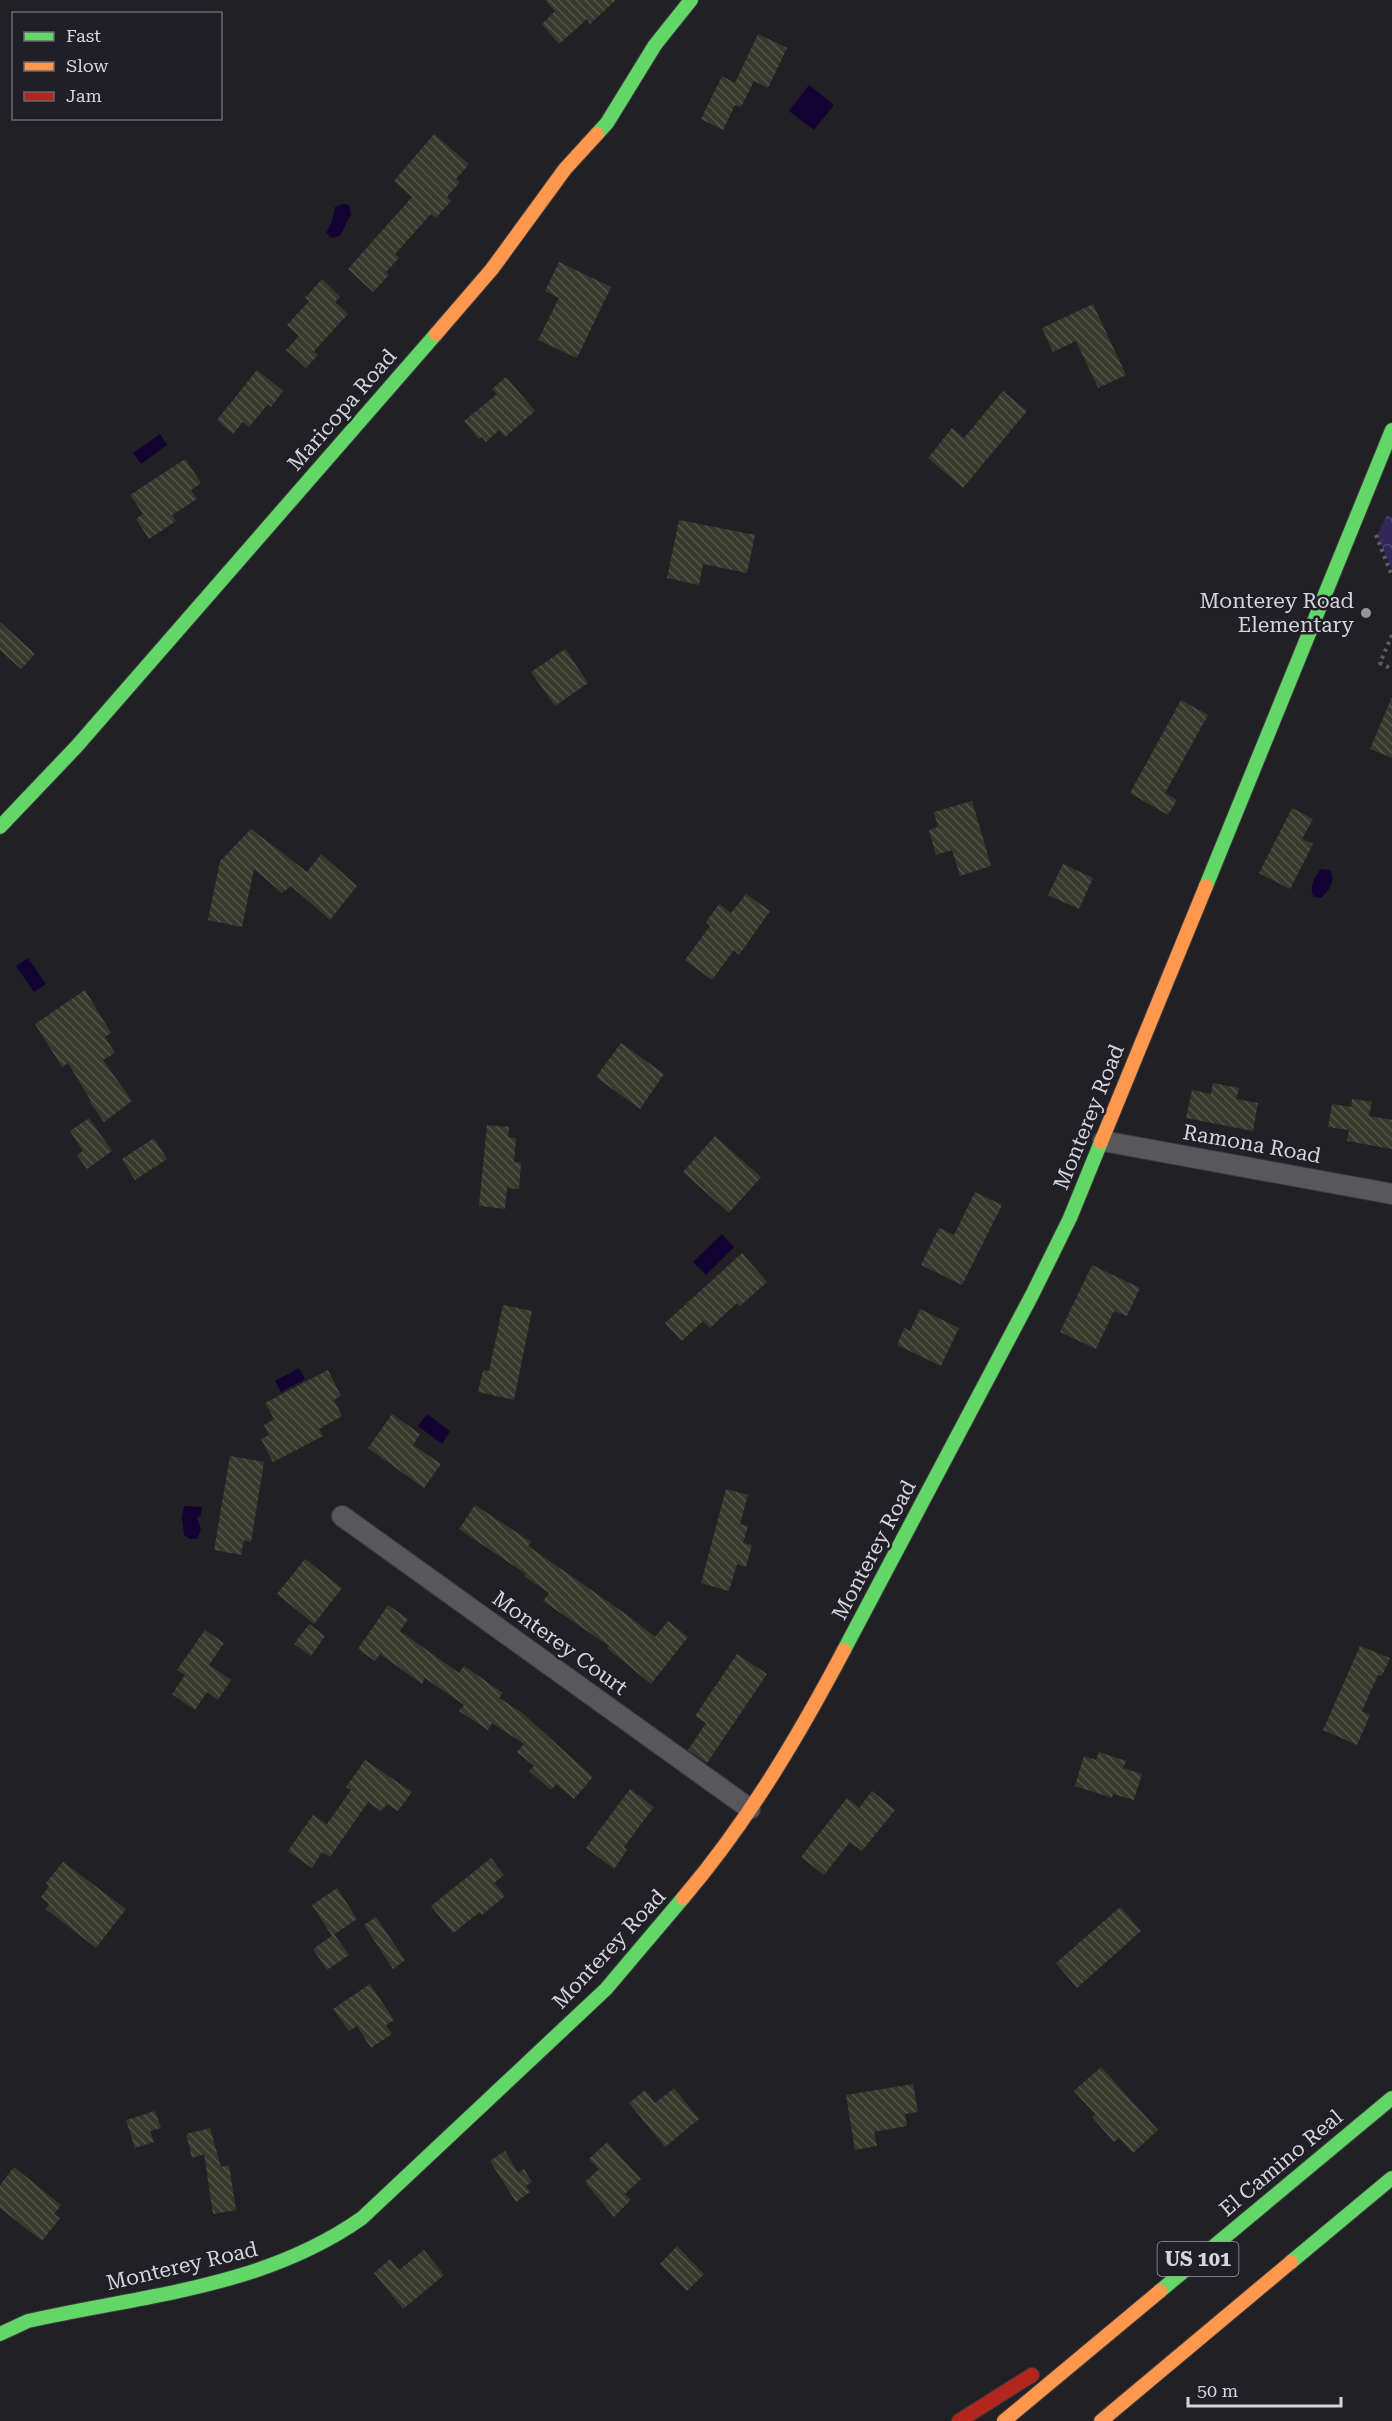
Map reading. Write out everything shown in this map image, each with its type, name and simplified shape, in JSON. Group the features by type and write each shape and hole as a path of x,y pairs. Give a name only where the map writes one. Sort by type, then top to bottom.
{"main road":[{"name":"Maricopa Road","path":"0,827 77,746 492,269 565,169 607,123 655,45 691,0"},
{"name":"Monterey Road","path":"0,2334 28,2321 258,2273 321,2247 338,2236 362,2218 606,1989 712,1864 750,1809 815,1705 1032,1295 1070,1218 1280,699 1392,430"},
{"name":"El Camino Real","path":"1004,2421 1392,2098"},
{"name":"US 101","path":"1101,2421 1392,2178"},
{"path":"1059,2357 1149,2299"},
{"path":"959,2421 1039,2370"}],"street":[{"name":"Ramona Road","path":"1103,1141 1392,1194"},
{"name":"Monterey Court","path":"342,1516 750,1809"}],"path":[{"path":"1374,531 1392,576"},
{"path":"1392,635 1380,663 1392,669"}],"green space":[{"path":"1387,515 1392,517 1392,569 1377,535"}],"shaded area":[{"path":"809,85 834,105 814,130 789,111"},
{"path":"342,204 349,205 351,214 340,236 332,238 326,233 335,207"},
{"path":"160,434 167,445 141,464 133,453"},
{"path":"1320,869 1330,870 1332,874 1329,888 1321,898 1314,897 1312,893 1313,883"},
{"path":"28,958 46,984 34,992 16,966"},
{"path":"722,1234 734,1247 706,1275 693,1262"},
{"path":"299,1368 305,1379 281,1392 275,1381"},
{"path":"427,1414 450,1431 442,1444 418,1426"},
{"path":"184,1506 202,1507 201,1515 197,1518 201,1529 197,1539 190,1539 184,1535 182,1518"}],"building":[{"path":"545,0 616,0 590,24 587,19 559,44 542,24 555,11"},
{"path":"758,34 787,48 768,88 754,81 741,107 735,105 723,130 701,119 722,76 735,83"},
{"path":"434,134 469,164 456,179 460,182 447,197 451,201 436,218 431,214 395,254 399,258 386,272 389,275 373,292 348,269 412,197 394,181"},
{"path":"559,262 611,287 577,358 538,340 559,298 545,291"},
{"path":"322,279 340,297 335,302 348,314 314,351 318,355 306,368 286,350 299,336 287,325 309,301 305,298"},
{"path":"1093,304 1126,375 1098,388 1076,341 1053,352 1042,328"},
{"path":"257,370 283,391 271,407 268,404 249,427 243,422 233,434 217,420"},
{"path":"506,377 535,411 505,437 499,430 486,442 482,437 479,439 464,421 497,394 492,389"},
{"path":"1003,391 1027,411 963,488 928,458 952,428 964,438"},
{"path":"185,459 201,483 191,490 197,499 172,515 176,521 149,539 136,519 143,514 130,495"},
{"path":"679,520 755,535 747,573 703,564 699,585 667,578"},
{"path":"0,622 35,654 21,669 0,650"},
{"path":"565,649 588,683 555,706 531,672"},
{"path":"1392,697 1392,758 1370,749"},
{"path":"1181,700 1208,715 1165,793 1177,800 1168,815 1130,793"},
{"path":"972,801 991,866 960,876 952,850 936,855 929,830 938,827 934,812"},
{"path":"1292,808 1313,819 1302,839 1313,844 1290,889 1259,873"},
{"path":"251,829 307,872 321,854 357,886 330,920 291,886 282,893 254,869 242,927 208,920 220,861"},
{"path":"1063,864 1093,878 1079,909 1048,895"},
{"path":"746,894 770,911 739,955 734,950 712,980 685,960 710,926 706,922 719,904 731,913"},
{"path":"85,990 111,1033 105,1037 115,1053 103,1060 132,1101 104,1122 68,1063 62,1067 35,1024"},
{"path":"621,1043 664,1074 640,1109 596,1077"},
{"path":"1213,1083 1239,1088 1236,1099 1258,1103 1253,1131 1186,1118 1192,1090 1211,1094"},
{"path":"1352,1099 1372,1102 1369,1116 1392,1120 1392,1149 1347,1141 1349,1130 1328,1127 1332,1104 1351,1107"},
{"path":"89,1118 112,1151 87,1169 77,1155 83,1151 70,1131"},
{"path":"487,1125 509,1127 508,1137 516,1138 514,1162 521,1163 519,1189 507,1188 505,1209 479,1206"},
{"path":"715,1136 761,1177 729,1213 683,1172"},
{"path":"154,1138 167,1159 135,1180 122,1159"},
{"path":"975,1192 1002,1205 962,1285 921,1265 939,1228 954,1235"},
{"path":"742,1253 767,1282 740,1306 737,1303 710,1328 703,1321 682,1341 665,1323"},
{"path":"1092,1265 1140,1288 1127,1316 1114,1311 1096,1349 1060,1332"},
{"path":"503,1305 532,1311 514,1400 478,1392 483,1370 489,1371"},
{"path":"920,1309 959,1328 941,1366 897,1345 904,1328 910,1331"},
{"path":"328,1370 341,1396 334,1400 342,1416 319,1429 323,1436 273,1462 261,1439 269,1435 264,1425 274,1419 265,1403"},
{"path":"392,1414 420,1434 413,1445 441,1464 424,1488 368,1448"},
{"path":"230,1456 264,1462 251,1542 244,1540 241,1555 214,1550"},
{"path":"726,1489 748,1495 740,1524 748,1526 743,1543 752,1545 746,1567 737,1564 729,1591 701,1583"},
{"path":"475,1505 531,1542 528,1546 655,1637 668,1621 688,1637 651,1684 607,1648 609,1646 543,1601 549,1593 524,1576 526,1574 459,1529"},
{"path":"305,1559 342,1588 314,1624 277,1594"},
{"path":"388,1605 408,1619 400,1631 459,1673 464,1666 503,1693 499,1698 521,1712 593,1777 574,1799 556,1784 551,1790 529,1771 534,1766 517,1752 524,1744 492,1723 488,1730 459,1711 464,1705 425,1678 422,1684 380,1654 375,1661 358,1649"},
{"path":"309,1624 325,1636 311,1656 294,1644"},
{"path":"205,1630 224,1643 209,1665 231,1680 218,1700 207,1692 195,1710 172,1694 185,1675 177,1670"},
{"path":"1360,1646 1390,1658 1382,1676 1378,1675 1362,1711 1370,1715 1357,1745 1323,1730"},
{"path":"737,1654 767,1674 707,1763 688,1750 706,1723 695,1716"},
{"path":"1099,1752 1126,1761 1123,1768 1142,1774 1134,1800 1113,1794 1112,1798 1075,1786 1084,1756 1096,1760"},
{"path":"365,1760 412,1792 398,1811 387,1804 381,1811 368,1802 330,1857 322,1852 312,1868 288,1851 313,1815 327,1824 351,1790 346,1787"},
{"path":"630,1789 654,1807 624,1847 627,1850 614,1869 586,1848"},
{"path":"872,1791 895,1810 862,1851 850,1842 824,1875 801,1857 847,1798 859,1808"},
{"path":"491,1858 504,1875 494,1883 505,1896 482,1915 480,1912 453,1933 431,1906"},
{"path":"63,1862 126,1909 96,1948 46,1909 49,1904 41,1897 49,1886 46,1883"},
{"path":"337,1888 357,1919 332,1936 312,1905"},
{"path":"1120,1907 1141,1931 1077,1988 1056,1963"},
{"path":"376,1917 405,1960 393,1969 364,1925"},
{"path":"334,1934 349,1955 327,1970 313,1949"},
{"path":"370,1984 394,2020 386,2025 392,2034 371,2048 357,2026 349,2031 333,2009"},
{"path":"1101,2067 1158,2130 1133,2153 1119,2138 1114,2142 1092,2117 1095,2114 1074,2091"},
{"path":"913,2084 918,2112 905,2114 907,2126 874,2132 877,2146 855,2150 846,2095"},
{"path":"674,2088 699,2119 665,2147 629,2103 645,2090 655,2103"},
{"path":"155,2111 161,2128 150,2131 154,2142 135,2148 126,2120"},
{"path":"210,2128 221,2167 229,2165 236,2210 213,2214 204,2154 192,2158 186,2134"},
{"path":"607,2142 641,2179 625,2194 631,2200 614,2217 585,2182 599,2169 589,2159"},
{"path":"505,2151 518,2173 524,2169 532,2182 526,2186 530,2192 516,2202 490,2161"},
{"path":"14,2167 61,2205 54,2214 60,2218 42,2241 0,2208 0,2185"},
{"path":"677,2246 704,2274 687,2291 660,2264"},
{"path":"424,2250 444,2275 403,2309 374,2273 390,2259 399,2270"}],"traffic: fast":[{"path":"597,134 607,123 655,45 691,0"},
{"path":"0,827 77,746 436,334"},
{"path":"1206,886 1392,430"},
{"path":"844,1650 1032,1295 1070,1218 1101,1142"},
{"path":"0,2334 28,2321 201,2286 243,2274 284,2260 324,2241 362,2218 606,1989 683,1898"},
{"path":"1160,2291 1392,2098"},
{"path":"1291,2262 1392,2178"}],"traffic: slow":[{"path":"436,334 492,269 565,169 597,134"},
{"path":"1101,1142 1206,886"},
{"path":"683,1898 750,1810 808,1715 844,1650"},
{"path":"1101,2421 1291,2262"},
{"path":"1004,2421 1160,2291"}],"traffic: jam":[{"path":"959,2421 1032,2375"}],"place":[{"name":"Monterey Road Elementary","path":"1366,613"}]}
